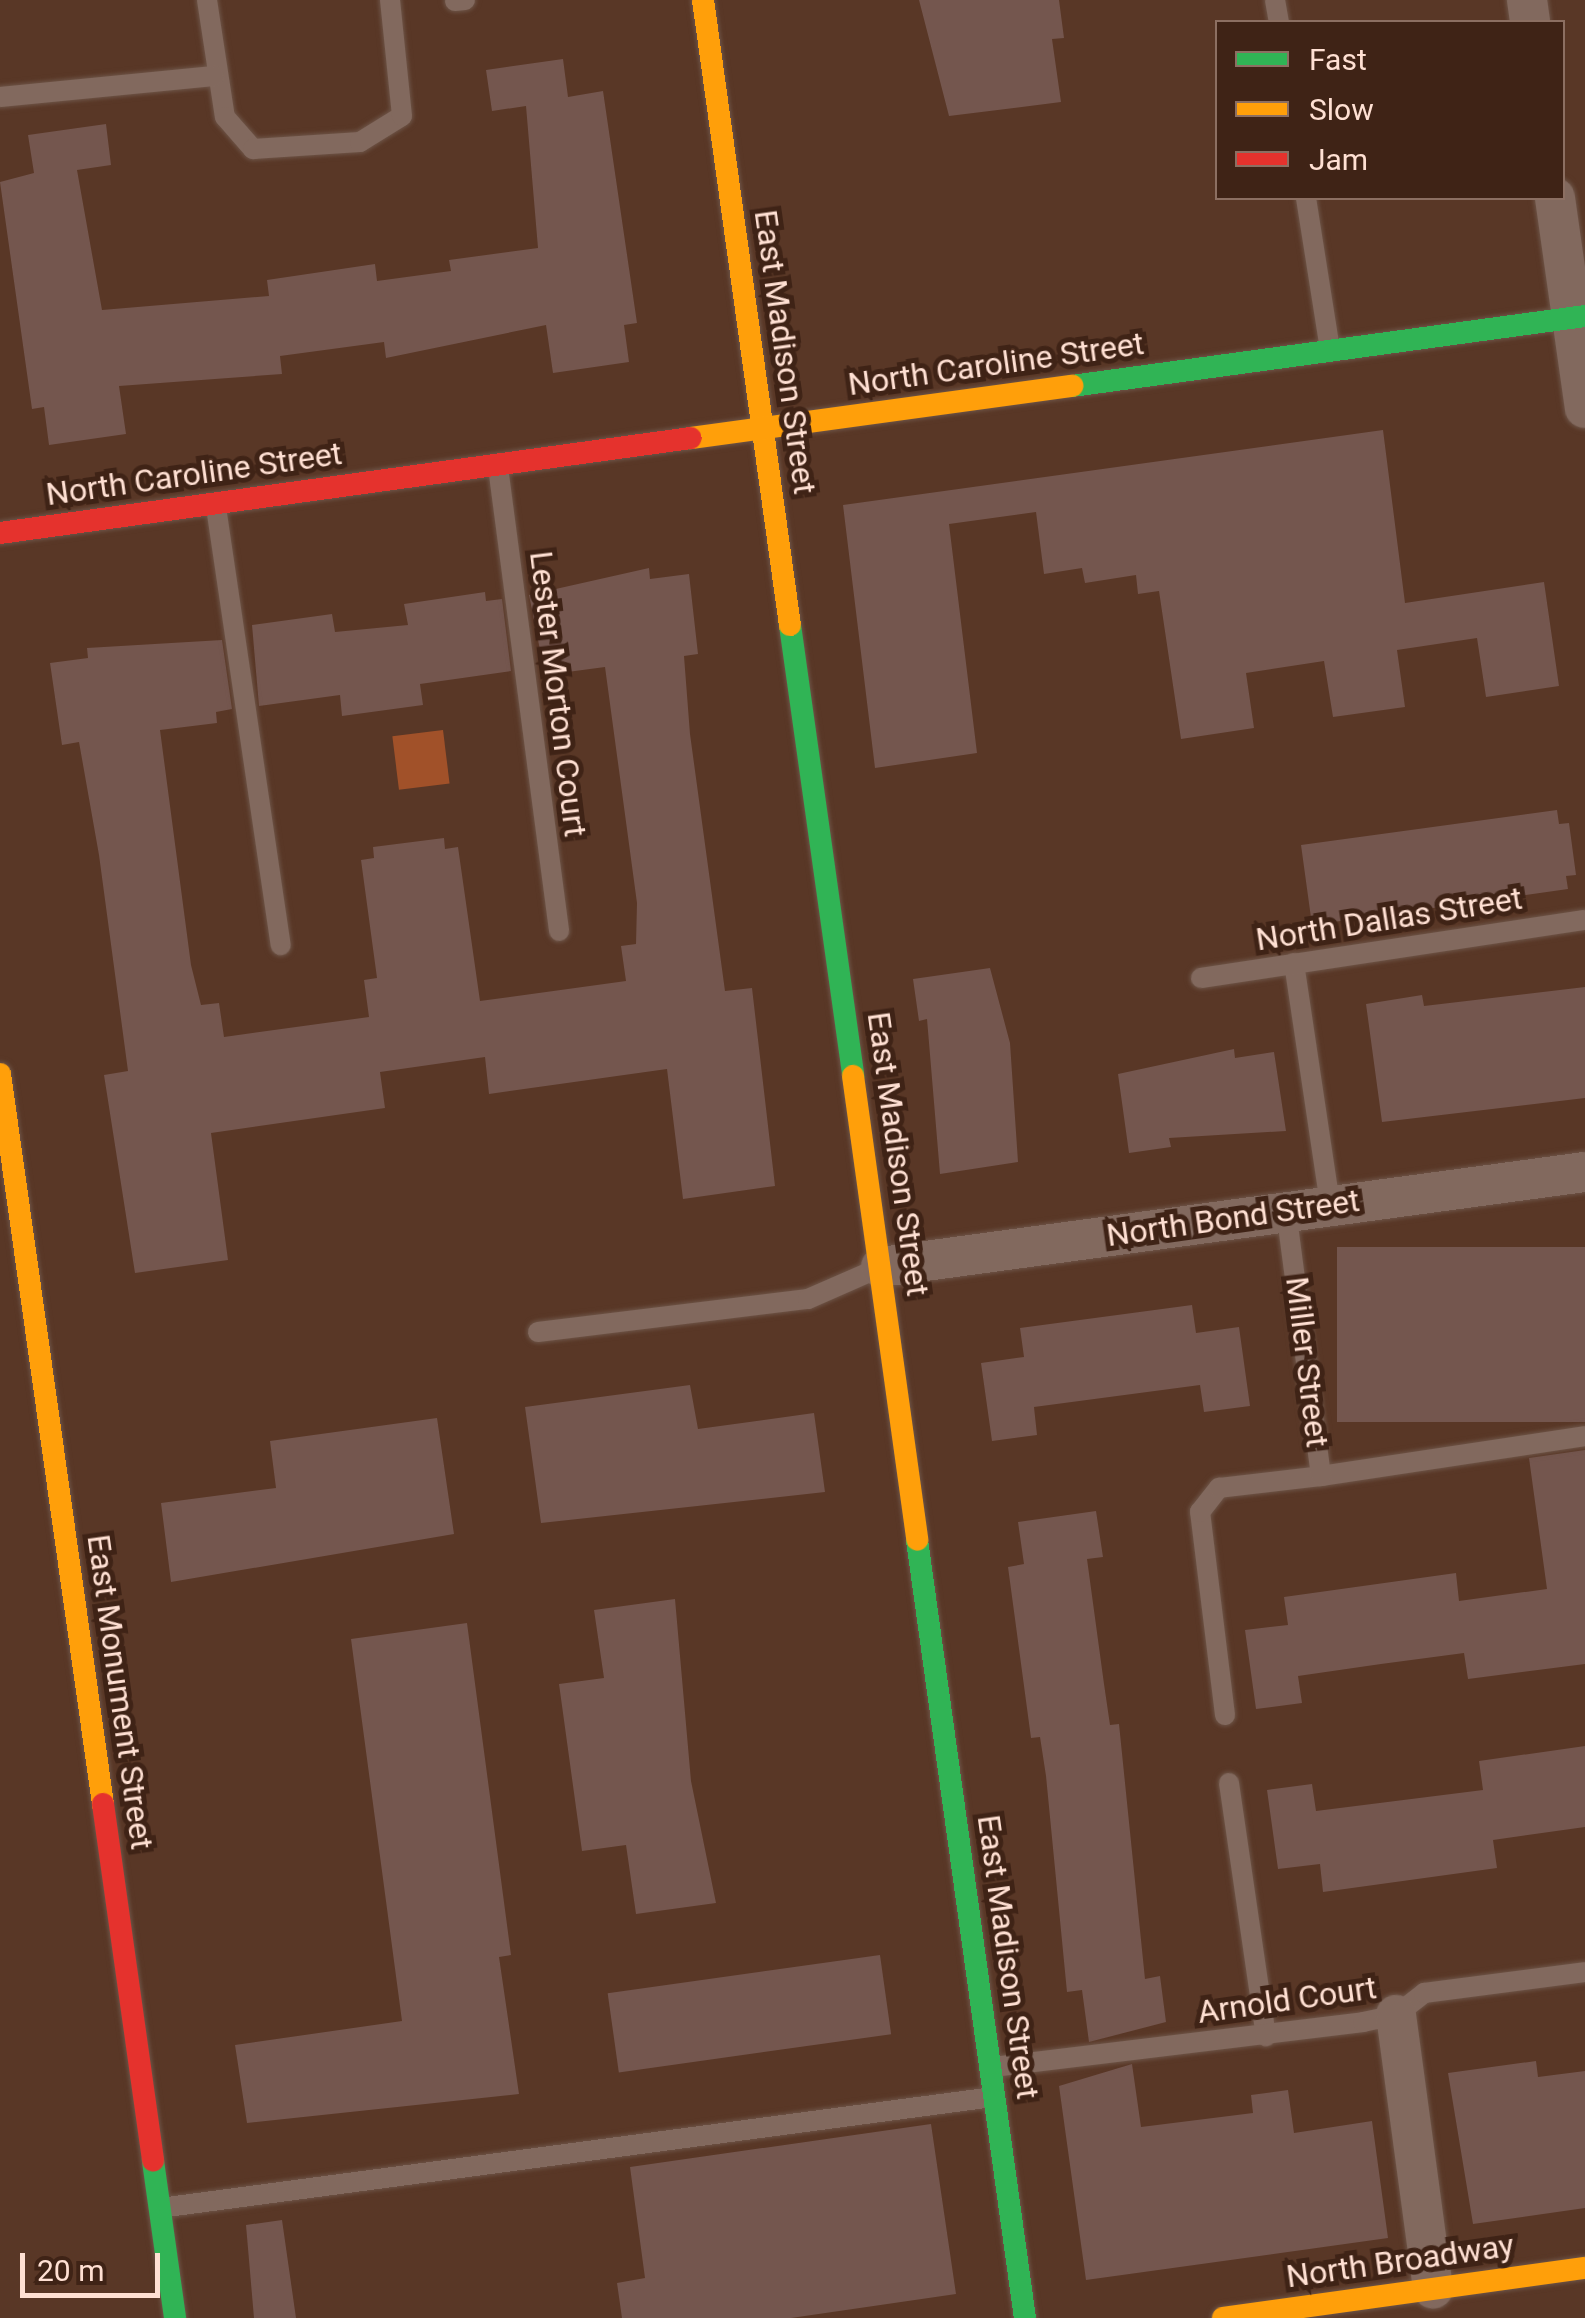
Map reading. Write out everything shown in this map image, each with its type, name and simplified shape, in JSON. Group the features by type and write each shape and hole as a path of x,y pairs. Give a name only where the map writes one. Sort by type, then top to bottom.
{"main road":[{"name":"East Madison Street","path":"703,0 1025,2318"},
{"name":"North Caroline Street","path":"0,534 1578,317"},
{"name":"East Monument Street","path":"0,1074 176,2318"},
{"name":"North Broadway","path":"1224,2318 1585,2268"}],"street":[{"path":"1555,200 1578,317 1585,408"},
{"name":"North Bond Street","path":"881,1267 1585,1172"},
{"path":"1396,2015 1433,2289"}],"lane":[{"path":"207,0 214,76 225,116 253,149 386,134 402,116 390,0"},
{"path":"456,1 464,0"},
{"path":"0,97 214,76"},
{"path":"1306,200 1330,351"},
{"name":"Lester Morton Court","path":"498,465 559,931"},
{"path":"215,504 281,945"},
{"name":"North Dallas Street","path":"1201,978 1585,920"},
{"path":"1294,963 1330,1205"},
{"name":"Miller Street","path":"1225,1714 1200,1512 1219,1488 1321,1476 1286,1211"},
{"path":"538,1332 808,1298 881,1267"},
{"path":"1321,1476 1585,1436"},
{"path":"1229,1783 1266,2036"},
{"name":"Arnold Court","path":"990,2067 1266,2036 1396,2015 1424,1993 1585,1972"},
{"path":"158,2208 995,2097"}],"shaded area":[{"path":"443,730 450,784 399,790 392,736"}],"building":[{"path":"919,0 1059,0 1064,38 1052,39 1061,102 949,116"},
{"path":"563,59 568,97 603,91 637,323 624,325 629,362 553,373 546,325 386,358 384,342 280,356 282,374 119,386 126,434 49,445 44,407 32,409 0,182 34,173 28,135 106,124 111,165 77,170 102,310 269,296 267,280 375,264 377,281 451,271 449,260 538,248 526,106 492,111 486,70"},
{"path":"1383,430 1405,603 1544,582 1559,686 1486,697 1477,638 1397,650 1405,707 1333,717 1324,661 1246,673 1254,728 1181,739 1159,591 1138,594 1136,575 1085,583 1082,568 1044,574 1036,512 949,524 977,753 875,768 843,505"},
{"path":"649,568 650,579 689,574 698,654 684,656 690,734 725,991 752,988 775,1186 683,1199 667,1069 489,1094 485,1057 380,1072 385,1108 211,1133 228,1260 135,1273 104,1075 128,1071 99,855 79,742 62,745 50,663 88,658 87,648 222,640 232,709 216,712 217,723 160,730 191,965 201,1005 219,1003 224,1037 369,1017 364,980 377,978 361,860 374,858 373,847 444,838 445,849 458,847 480,1001 626,981 621,946 636,944 637,903 605,667 545,675 529,595"},
{"path":"485,592 486,601 502,599 511,671 420,684 423,705 342,716 340,695 259,706 252,625 332,614 335,632 408,625 404,604"},
{"path":"1557,810 1559,824 1569,823 1576,875 1566,876 1568,889 1312,925 1301,845"},
{"path":"990,968 1010,1043 1018,1162 940,1174 927,1019 919,1021 913,979"},
{"path":"1585,987 1585,1098 1382,1122 1366,1004 1422,995 1424,1006"},
{"path":"1234,1049 1235,1058 1274,1052 1286,1131 1169,1138 1171,1147 1129,1153 1118,1074"},
{"path":"1337,1247 1585,1247 1585,1422 1337,1422"},
{"path":"1192,1305 1196,1333 1239,1327 1250,1406 1204,1412 1200,1385 1034,1407 1037,1435 992,1441 981,1363 1024,1357 1020,1328"},
{"path":"690,1385 698,1429 814,1413 825,1492 541,1523 525,1407"},
{"path":"437,1418 454,1534 171,1582 161,1503 276,1488 270,1441"},
{"path":"1585,1450 1585,1664 1468,1679 1464,1653 1381,1664 1298,1676 1302,1703 1256,1709 1245,1630 1288,1625 1284,1597 1456,1573 1459,1601 1547,1589 1529,1458"},
{"path":"1096,1511 1103,1557 1087,1559 1104,1684 1110,1725 1119,1724 1145,1979 1160,1976 1166,2022 1089,2042 1082,1990 1067,1992 1046,1776 1040,1737 1031,1738 1008,1567 1024,1564 1018,1522"},
{"path":"675,1599 691,1781 716,1903 636,1914 626,1845 582,1851 559,1684 604,1678 594,1610"},
{"path":"467,1623 511,1955 499,1957 519,2094 247,2123 235,2045 402,2021 351,1639"},
{"path":"1585,1746 1585,1827 1493,1840 1497,1868 1323,1892 1320,1864 1278,1869 1267,1790 1312,1784 1316,1811 1483,1790 1479,1761"},
{"path":"880,1955 891,2034 619,2072 608,1993"},
{"path":"1536,2061 1538,2077 1585,2071 1585,2208 1473,2224 1448,2073"},
{"path":"1132,2064 1141,2127 1253,2113 1251,2095 1288,2090 1294,2133 1372,2121 1388,2238 1086,2280 1059,2086"},
{"path":"931,2124 956,2294 791,2318 622,2318 617,2283 645,2278 630,2167"},
{"path":"282,2220 296,2318 254,2318 246,2225"}],"traffic: fast":[{"path":"1072,386 1585,316"},
{"path":"790,625 853,1076"},
{"path":"917,1540 1025,2318"},
{"path":"153,2161 175,2318"}],"traffic: slow":[{"path":"703,0 790,625"},
{"path":"691,438 1072,386"},
{"path":"0,1074 103,1804"},
{"path":"853,1076 917,1540"},
{"path":"1223,2318 1585,2268"}],"traffic: jam":[{"path":"0,533 691,438"},
{"path":"103,1804 153,2161"}]}
